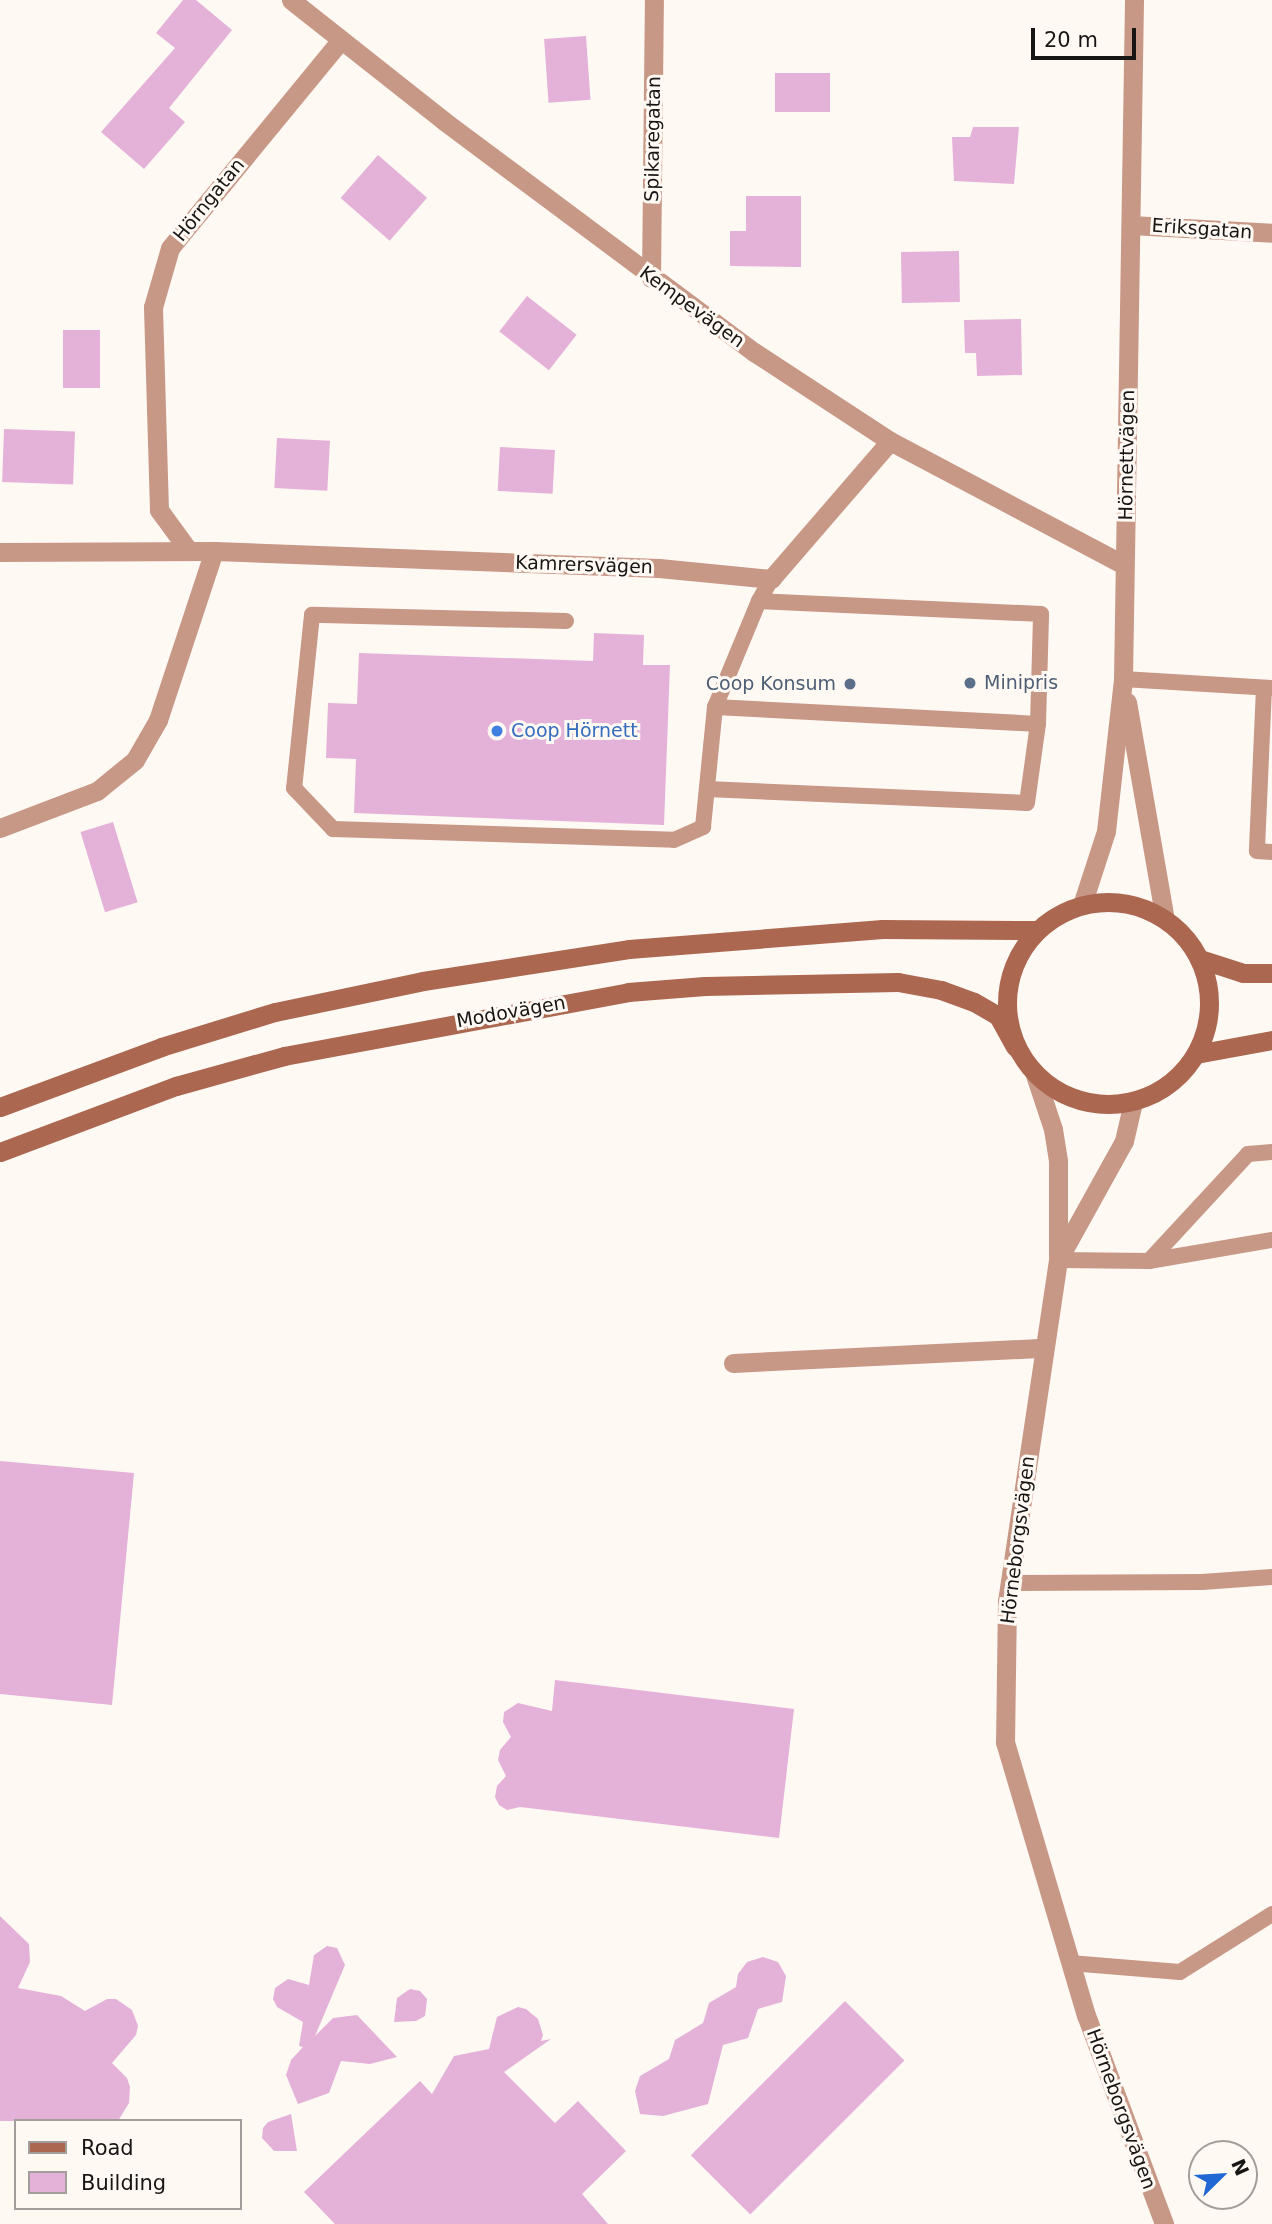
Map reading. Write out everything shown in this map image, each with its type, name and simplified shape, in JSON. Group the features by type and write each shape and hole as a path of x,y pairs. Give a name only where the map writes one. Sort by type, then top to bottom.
{"main road":[{"path":"1107,902 1131,904 1164,914 1200,959 1209,991 1208,1023 1196,1054 1180,1076 1158,1092 1133,1102 1098,1105 1064,1095 1035,1075 1016,1047 1007,1017 1008,985 1018,955 1037,930 1058,914 1083,905 1107,902"},
{"path":"0,1107 161,1047 275,1012 423,981 629,949 882,929 1037,930"},
{"path":"1200,959 1243,973 1272,973"},
{"name":"Modovägen","path":"0,1152 176,1086 284,1056 628,992 705,986 898,982 941,990 974,1002 998,1016 1016,1047"},
{"path":"1196,1054 1272,1040"}],"street":[{"name":"Kempevägen","path":"291,0 651,278 754,352 890,441 1124,565"},
{"name":"Spikaregatan","path":"651,278 654,0"},
{"name":"Hörnettvägen","path":"1083,905 1105,831 1123,679 1134,0"},
{"name":"Hörngatan","path":"189,551 159,509 153,307 170,248 341,40"},
{"name":"Eriksgatan","path":"1131,225 1272,233"},
{"path":"771,579 890,441"},
{"name":"Kamrersvägen","path":"0,552 214,551 659,568 771,579"},
{"path":"0,828 97,791 135,760 158,720 214,551"},
{"path":"1123,679 1164,914"},
{"path":"1035,1075 1053,1129 1058,1162 1058,1260"},
{"name":"Hörneborgsvägen","path":"1133,1102 1124,1141 1058,1260 1010,1583 1005,1742 1070,1963 1164,2224"},
{"path":"733,1363 1044,1348"}],"lane":[{"path":"566,621 312,615 294,788 333,829 674,840 703,827 715,707 759,601 771,579"},
{"path":"707,789 1027,803 1038,724 1041,614 759,601"},
{"path":"1123,679 1268,688 1257,851 1272,852"},
{"path":"715,707 1038,724"},
{"path":"1149,1261 1248,1154 1272,1152"},
{"path":"1058,1260 1149,1261 1272,1240"},
{"path":"1010,1583 1202,1582 1272,1577"},
{"path":"1070,1963 1180,1972 1272,1914"}],"building":[{"path":"183,0 196,0 232,30 169,108 185,122 144,169 101,132 175,48 156,33"},
{"path":"586,36 590,100 549,103 544,39"},
{"path":"775,73 830,73 830,112 775,112"},
{"path":"973,127 1019,127 1014,184 954,181 952,137 970,137"},
{"path":"378,155 427,198 390,241 341,198"},
{"path":"746,196 801,196 801,267 730,266 730,231 746,231"},
{"path":"959,251 960,302 902,303 901,252"},
{"path":"527,296 577,335 549,370 499,331"},
{"path":"1021,319 1022,375 977,376 976,353 965,353 964,320"},
{"path":"63,330 100,330 100,388 63,388"},
{"path":"4,429 75,431 73,484 2,482"},
{"path":"277,438 330,441 327,491 274,488"},
{"path":"500,447 555,450 553,494 498,491"},
{"name":"Coop Hörnett","path":"594,633 644,635 643,665 670,665 664,825 354,813 356,759 326,758 328,703 357,704 359,653 593,661"},
{"path":"113,822 138,902 105,912 80,832"},
{"path":"0,1461 134,1473 112,1705 0,1694"},
{"path":"555,1680 794,1709 779,1838 520,1807 507,1810 499,1805 495,1797 497,1786 506,1776 498,1760 500,1750 511,1737 503,1722 504,1712 518,1703 552,1711"},
{"path":"0,1916 29,1944 30,1962 18,1988 61,1996 85,2011 107,1999 116,1999 132,2010 138,2026 136,2035 112,2063 127,2078 130,2087 129,2103 119,2119 0,2121"},
{"path":"327,1946 337,1948 345,1965 315,2036 333,2018 357,2015 397,2057 370,2064 341,2061 329,2093 298,2104 286,2075 291,2060 303,2047 299,2046 303,2022 277,2007 273,1999 275,1988 288,1979 309,1985 314,1955"},
{"path":"763,1957 778,1962 786,1976 782,2002 758,2009 748,2038 723,2045 708,2104 663,2116 640,2114 635,2091 640,2076 669,2059 675,2040 703,2023 709,2003 736,1987 738,1974 747,1962"},
{"path":"410,1989 420,1991 427,1999 425,2016 416,2021 394,2022 397,1998"},
{"path":"845,2001 904,2060 750,2215 691,2155"},
{"path":"518,2007 526,2009 538,2019 543,2035 541,2041 551,2039 504,2072 555,2123 578,2101 626,2151 582,2194 608,2224 335,2224 304,2192 420,2081 432,2094 454,2056 489,2049 497,2017"},
{"path":"291,2114 297,2151 274,2151 262,2138 263,2128 268,2122"}],"place":[{"name":"Minipris","path":"970,683"},
{"name":"Coop Konsum","path":"850,684"},
{"name":"Coop Hörnett","path":"497,731"}]}
